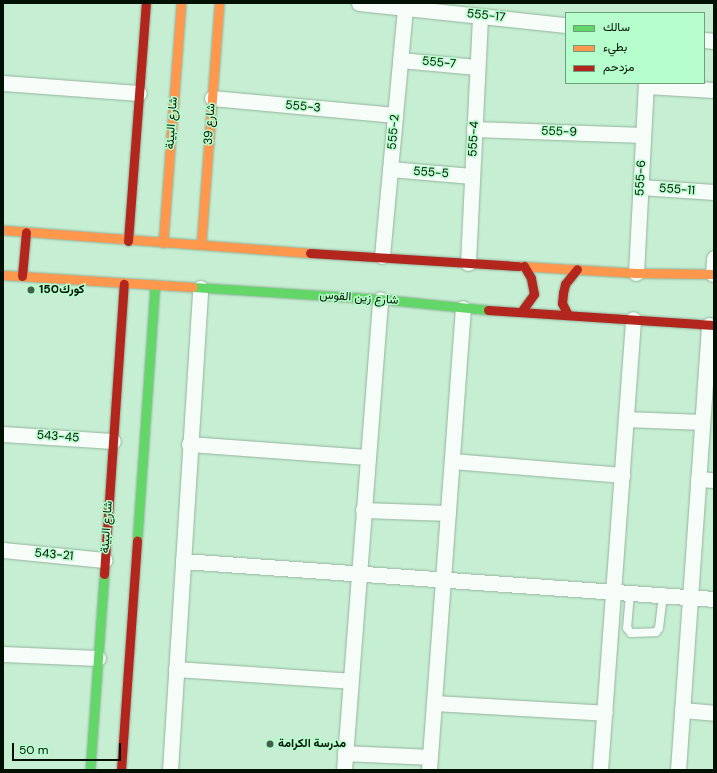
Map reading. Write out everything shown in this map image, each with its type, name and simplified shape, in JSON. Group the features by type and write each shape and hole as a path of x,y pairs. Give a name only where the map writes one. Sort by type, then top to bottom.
{"street":[{"path":"128,241 146,3"},
{"name":"شارع البيئة","path":"163,243 181,3"},
{"name":"شارع 39","path":"201,245 219,3"},
{"name":"555-17","path":"359,3 565,25"},
{"name":"555-2","path":"382,256 405,8"},
{"name":"555-4","path":"468,263 480,16"},
{"name":"555-7","path":"400,60 477,67"},
{"path":"3,83 139,93"},
{"path":"646,84 714,90"},
{"name":"555-6","path":"636,273 646,84"},
{"name":"555-3","path":"212,98 395,115"},
{"name":"555-9","path":"474,129 643,135"},
{"name":"555-5","path":"390,169 472,176"},
{"name":"555-11","path":"640,187 714,192"},
{"path":"3,230 128,241 636,273 713,274 714,258"},
{"path":"22,276 26,232"},
{"path":"521,312 534,294 531,278 524,266"},
{"path":"568,315 562,303 564,288 569,277 577,270"},
{"name":"شارع زين القوس","path":"3,275 155,286 380,299 463,308 711,325"},
{"name":"شارع البيئة","path":"90,770 124,284"},
{"path":"121,770 155,286"},
{"path":"170,770 189,444 200,288"},
{"path":"344,770 380,299"},
{"path":"345,753 430,764 463,308"},
{"path":"600,770 633,319"},
{"path":"678,770 702,422 711,325"},
{"path":"626,419 702,422"},
{"name":"543-45","path":"3,434 113,440"},
{"path":"189,444 367,457"},
{"path":"452,461 622,475"},
{"path":"698,479 714,480"},
{"path":"363,510 448,513"},
{"name":"543-21","path":"3,550 105,560"},
{"path":"183,561 613,594 714,599"},
{"path":"3,654 98,658"},
{"path":"176,669 350,682"},
{"path":"434,703 605,714"},
{"path":"682,710 714,713"}],"lane":[{"path":"630,594 627,628 631,633 656,632 660,628 664,596"}],"traffic: fast":[{"path":"137,541 155,285"},
{"path":"193,287 380,299 488,310"},
{"path":"90,770 104,574"}],"traffic: slow":[{"path":"163,243 181,3"},
{"path":"201,245 219,3"},
{"path":"3,230 310,253"},
{"path":"519,266 636,273 714,274"},
{"path":"3,275 193,287"}],"traffic: jam":[{"path":"128,241 146,3"},
{"path":"22,276 26,232"},
{"path":"310,253 519,266"},
{"path":"521,312 534,294 531,278 524,266"},
{"path":"568,315 562,303 563,293 565,284 577,269"},
{"path":"104,574 124,284"},
{"path":"488,310 714,325"},
{"path":"121,770 137,541"}],"place":[{"name":"كورك150","path":"31,290"},
{"name":"مدرسة الكرامة","path":"270,744"}]}
